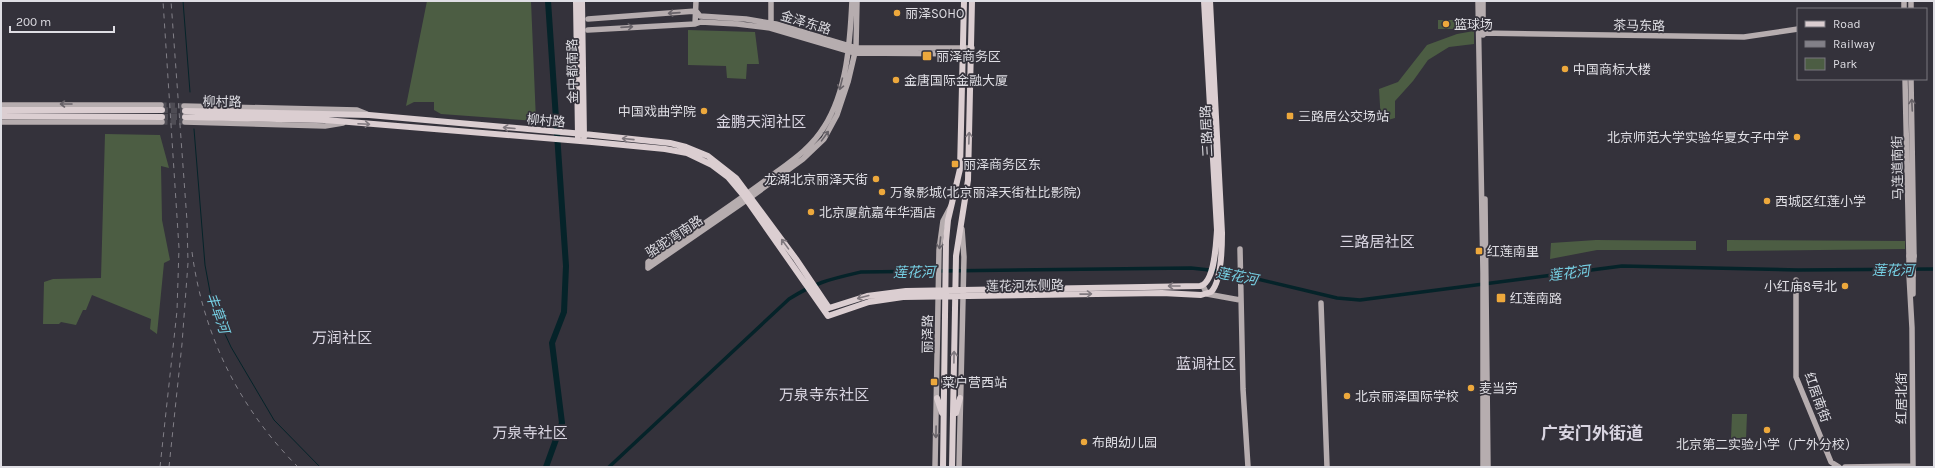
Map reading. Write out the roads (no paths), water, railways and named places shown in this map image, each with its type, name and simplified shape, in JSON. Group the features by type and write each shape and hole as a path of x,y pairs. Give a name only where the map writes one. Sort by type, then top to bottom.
{"main road":[{"name":"金中都南路","path":"576,1 581,137"},
{"name":"金中都南路","path":"581,137 582,1"},
{"name":"丽泽路","path":"943,467 947,228 960,169 964,1"},
{"path":"952,467 956,256 969,161 972,1"},
{"name":"三路居路","path":"1204,1 1217,221 1217,258"},
{"name":"三路居路","path":"1210,1 1222,227 1217,258"},
{"path":"1,110 162,114"},
{"path":"1,116 162,114"},
{"name":"柳村路","path":"548,135 369,115 185,114 325,120 343,123 581,137 665,148 694,155 721,171 748,197 804,277 829,308"},
{"path":"1203,286 1210,278 1217,258"},
{"path":"1207,294 1214,289 1217,280 1217,258"},
{"name":"莲花河东侧路","path":"963,291 1068,287 1203,286"},
{"name":"莲花河东侧路","path":"828,316 851,307 884,299 938,291"},
{"name":"莲花河东侧路","path":"829,308 867,296 885,293 938,291 1207,294"},
{"name":"柳村路","path":"815,292 828,316"},
{"path":"937,398 944,418"},
{"path":"953,424 960,398"}],"street":[{"path":"694,24 696,1"},
{"path":"700,1 701,19"},
{"path":"771,1 771,25"},
{"path":"852,1 852,50"},
{"path":"852,50 857,1"},
{"path":"1478,1 1481,33"},
{"path":"1483,1 1481,33 1484,273 1483,467"},
{"path":"588,19 696,11"},
{"path":"696,11 701,19"},
{"name":"金泽东路","path":"588,30 694,24 701,19 737,24 771,25 852,50 972,51"},
{"name":"茶马东路","path":"1481,33 1744,37 1797,29"},
{"name":"骆驼湾南路","path":"748,197 648,262 648,268 803,159 824,139 841,104 852,50"},
{"name":"马连道南街","path":"1905,80 1911,256"},
{"name":"马连道南街","path":"1911,80 1911,256"},
{"path":"1,105 162,114"},
{"path":"1,122 162,114"},
{"name":"丽泽路","path":"935,467 939,257 943,221 952,204"},
{"path":"960,467 960,398 964,256 961,218"},
{"path":"1240,249 1240,300 1248,467"},
{"name":"红居北街","path":"1911,256 1913,467"},
{"name":"红居南街","path":"1796,280 1796,377 1832,462 1839,467"},
{"path":"1203,286 1207,294 1240,300"},
{"path":"1484,286 1487,297 1488,467"},
{"path":"1321,303 1327,467"},
{"path":"1846,467 1913,467"}],"waterway":[{"name":"丰草河","path":"183,1 190,92"},
{"path":"546,467 562,423 552,343 564,312 566,266 548,1"},
{"name":"丰草河","path":"194,129 205,265 213,308 231,347 274,420 320,467"},
{"name":"莲花河","path":"609,467 789,299 824,282 861,272 1191,268 1228,272 1337,298 1360,300 1622,266 1798,270 1934,269"}],"tunnel":[{"path":"161,105 184,106"},
{"path":"162,110 185,111"},
{"path":"162,117 185,117"},
{"path":"162,122 185,122"}],"railway":[{"path":"160,467 177,311 179,248 163,1"},
{"path":"169,467 182,344 188,263 187,221 171,1"},
{"path":"192,252 197,283 205,312 215,341 227,368 241,395 258,420 298,467"}],"place":[{"name":"丽泽SOHO","path":"897,13"},
{"name":"篮球场","path":"1446,24"},
{"name":"丽泽商务区","path":"927,56"},
{"name":"中国商标大楼","path":"1565,69"},
{"name":"金唐国际金融大厦","path":"896,80"},
{"name":"中国戏曲学院","path":"704,111"},
{"name":"三路居公交场站","path":"1290,116"},
{"name":"北京师范大学实验华夏女子中学","path":"1797,137"},
{"name":"丽泽商务区东","path":"955,164"},
{"name":"龙湖北京丽泽天街","path":"876,179"},
{"name":"万象影城(北京丽泽天街杜比影院)","path":"882,192"},
{"name":"西城区红莲小学","path":"1767,201"},
{"name":"北京厦航嘉年华酒店","path":"811,212"},
{"name":"红莲南里","path":"1479,251"},
{"name":"小红庙8号北","path":"1845,286"},
{"name":"红莲南路","path":"1501,298"},
{"name":"菜户营西站","path":"934,382"},
{"name":"麦当劳","path":"1471,388"},
{"name":"北京丽泽国际学校","path":"1347,396"},
{"name":"北京第二实验小学（广外分校）","path":"1767,430"},
{"name":"布朗幼儿园","path":"1084,442"}],"district":[{"name":"金鹏天润社区","path":"761,122"},
{"name":"三路居社区","path":"1377,242"},
{"name":"万润社区","path":"342,338"},
{"name":"蓝调社区","path":"1206,364"},
{"name":"万泉寺东社区","path":"824,395"},
{"name":"万泉寺社区","path":"530,433"},
{"name":"广安门外街道","path":"1592,433"}]}
